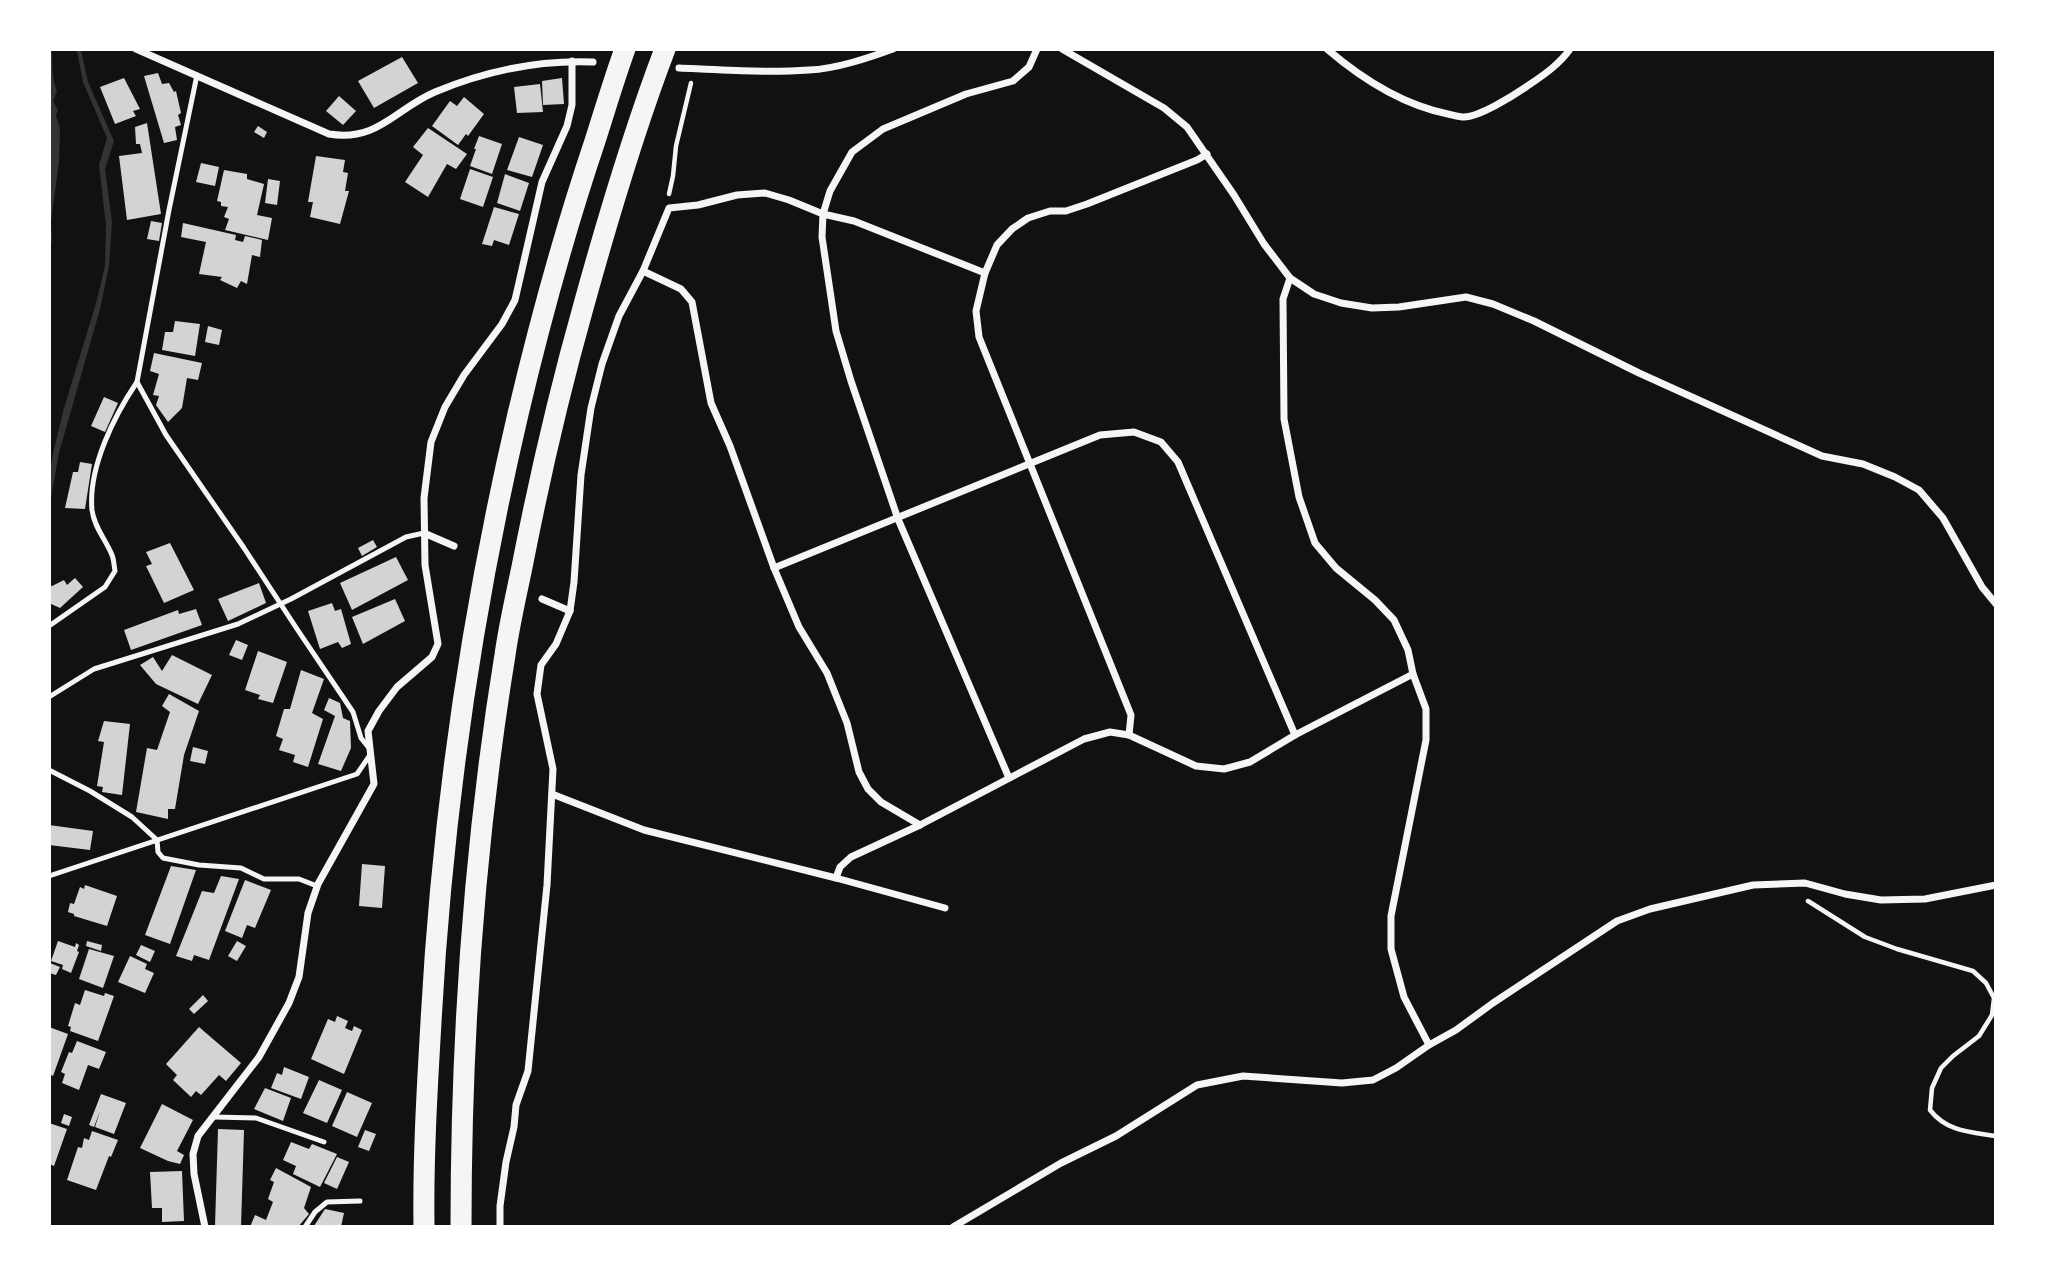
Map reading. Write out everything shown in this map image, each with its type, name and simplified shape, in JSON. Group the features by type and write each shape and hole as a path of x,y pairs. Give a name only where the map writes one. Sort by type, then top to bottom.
{"highway":[{"path":"424,1227 436,925 450,792 471,646 497,503 532,355 568,220 625,49"},
{"path":"461,1227 464,1062 472,932 485,799 505,654 534,505 567,365 605,230 665,49"}],"street":[{"path":"136,49 329,134 346,137 371,131 434,92 480,76 529,65 593,62"},
{"path":"679,68 811,70 893,49"},
{"path":"1009,778 898,519 836,331 822,237 823,214 830,191 852,152 883,129 966,94 1013,81 1029,67 1037,49"},
{"path":"1062,49 1164,108 1186,127 1207,154 1264,244 1290,278 1314,294 1342,303 1372,308 1466,298 1493,304 1822,456 1863,464 1895,477 1919,490 1943,518 1982,587 1996,604"},
{"path":"1327,49 1349,68 1402,100 1465,117 1502,103 1543,75 1564,58 1570,49"},
{"path":"205,1227 194,1174 193,1154 198,1136 259,1058 289,1003 299,977 307,913 317,886 374,784 368,731 397,687 432,657 438,644 425,565 424,498 431,442 445,407 464,375 502,324 515,300 542,182 567,126 572,105 572,61"},
{"path":"1129,735 1130,715 979,337 976,311 985,273 997,245 1012,229 1028,218 1087,204 1207,154"},
{"path":"500,1227 500,1206 516,1105 528,1071 547,886 553,769 537,694 541,665 562,633 570,611 581,475 591,408 603,364 619,316 643,271 669,208 698,205 737,195 765,193 823,214 854,221 985,273"},
{"path":"643,271 681,289 692,302 711,403 799,627 827,673 847,723 859,772 868,789 881,802 920,825"},
{"path":"1290,278 1283,299 1284,419 1299,498 1315,543 1336,568 1375,600 1394,620 1408,650 1413,674 1426,709 1426,740 1391,916 1391,949 1404,997 1429,1045"},
{"path":"774,568 1100,435 1134,432 1161,442 1178,461 1295,735"},
{"path":"424,533 454,546"},
{"path":"542,599 570,611"},
{"path":"836,878 840,867 851,857 920,825 1084,739 1110,732 1129,735 1196,766 1224,769 1250,762 1295,735 1413,674"},
{"path":"552,794 644,830 945,908"},
{"path":"953,1227 1061,1163 1116,1136 1197,1085 1243,1076 1342,1083 1373,1080 1456,1030 1617,921 1650,909 1753,885 1805,883 1881,900 1925,899 1996,885"}],"lane":[{"path":"49,626 104,587 115,571 112,555 92,511 94,479 103,447 123,404 137,382 197,75"},
{"path":"49,876 358,774 370,752 361,737 353,712 166,435 137,382"},
{"path":"49,697 94,669 238,624 406,537 424,533"},
{"path":"49,770 132,817 157,840 158,852 163,858 199,865 241,868 264,879 299,879 317,886"},
{"path":"214,1117 256,1118 324,1142"},
{"path":"305,1227 315,1212 327,1202 360,1201"}],"path":[{"path":"669,208 668,195 676,146 695,69"},
{"path":"1787,883 1827,914 1865,937 1973,971 1986,983 1994,999 1992,1015 1979,1035 1941,1068 1932,1088 1930,1110 1938,1121 1957,1130 1996,1136"}],"shaded area":[{"path":"49,49 52,49 53,76 57,91 53,101 58,110 56,115 60,129 49,255"},
{"path":"77,51 81,51 88,82 114,141 105,169 112,222 109,266 100,309 59,453 49,509 49,477 54,449 105,265 106,226 99,165 107,138 83,82"}],"building":[{"path":"402,57 418,83 374,108 358,81"},
{"path":"158,73 162,84 169,83 174,92 176,91 181,113 178,115 181,125 175,127 177,140 164,143 144,76"},
{"path":"124,78 140,109 133,111 136,116 115,124 100,87"},
{"path":"562,78 564,104 543,105 542,81"},
{"path":"540,84 543,112 517,113 514,87"},
{"path":"339,96 356,111 343,125 326,111"},
{"path":"464,97 484,114 458,145 432,126 450,101 457,106"},
{"path":"147,123 161,214 127,220 119,156 142,153 140,144 136,144 135,127"},
{"path":"258,126 267,132 264,138 254,132"},
{"path":"428,128 467,154 456,169 447,164 428,197 405,182 423,155 413,147"},
{"path":"479,136 502,144 492,174 470,166"},
{"path":"519,137 543,145 532,177 507,170"},
{"path":"316,156 345,160 343,172 348,173 345,191 349,191 340,224 310,217 313,202 308,202"},
{"path":"201,163 219,167 215,186 196,182"},
{"path":"470,169 493,177 483,207 460,199"},
{"path":"224,170 247,174 247,179 264,184 257,215 272,218 268,240 225,230 229,219 224,217 228,207 221,206 221,202 217,201"},
{"path":"505,174 529,183 520,211 497,203"},
{"path":"268,179 280,181 277,205 265,203"},
{"path":"494,207 519,214 509,245 494,240 492,246 482,244"},
{"path":"151,221 162,223 159,241 147,239"},
{"path":"183,223 236,235 235,240 243,242 245,236 262,240 260,257 252,255 247,284 241,281 237,288 220,280 222,277 199,274 206,242 181,237"},
{"path":"175,321 200,324 195,356 162,350 165,332 173,332"},
{"path":"208,326 222,330 219,345 205,342"},
{"path":"154,353 202,363 198,380 187,378 182,408 168,422 156,405 159,396 153,395 159,374 150,371"},
{"path":"104,397 118,403 105,432 91,426"},
{"path":"80,462 92,464 85,509 65,508 73,472 78,472"},
{"path":"373,540 377,547 362,556 358,548"},
{"path":"170,543 194,590 164,603 146,566 152,564 146,552"},
{"path":"396,557 408,580 352,610 340,583"},
{"path":"75,578 83,587 60,608 49,603 49,585 64,580 67,585"},
{"path":"259,583 266,603 228,621 218,599"},
{"path":"395,599 405,621 363,644 352,617"},
{"path":"332,603 335,611 341,609 351,644 342,648 338,642 320,649 308,611"},
{"path":"196,609 202,625 131,650 124,630 178,610 179,614"},
{"path":"236,640 248,645 242,660 229,655"},
{"path":"258,651 287,662 273,703 258,699 260,695 245,690"},
{"path":"172,655 212,675 198,704 156,684 140,665 153,657 162,671"},
{"path":"301,670 324,679 312,713 323,719 308,767 293,762 295,755 279,750 283,739 276,736 284,709 290,709"},
{"path":"169,694 199,711 184,755 175,809 168,809 168,819 136,812 147,748 157,750 170,712 162,706"},
{"path":"329,698 340,703 343,718 350,721 351,748 341,771 318,764 335,716 324,710"},
{"path":"104,721 130,724 122,795 102,792 103,787 97,786 104,742 98,741"},
{"path":"193,747 208,751 205,764 190,761"},
{"path":"49,825 93,831 90,850 49,845"},
{"path":"362,864 385,866 382,908 359,906"},
{"path":"171,866 196,870 170,944 145,935"},
{"path":"221,876 239,879 209,960 194,955 192,961 176,956 202,891 214,893"},
{"path":"245,880 271,890 255,928 247,925 242,938 225,931"},
{"path":"85,885 117,896 107,926 68,912 80,887 84,889"},
{"path":"58,941 75,947 76,943 79,945 71,973 62,969 63,965 51,961"},
{"path":"87,941 102,945 101,951 86,946"},
{"path":"237,941 246,946 237,961 228,956"},
{"path":"141,945 155,951 150,962 136,955"},
{"path":"89,949 114,956 103,988 79,979"},
{"path":"130,956 147,964 145,969 154,973 145,993 118,982"},
{"path":"50,963 60,967 56,975 49,973"},
{"path":"85,990 114,996 98,1041 70,1031 71,1027 68,1026 75,1003 80,1005"},
{"path":"203,995 208,1001 194,1014 189,1009"},
{"path":"337,1016 348,1021 345,1028 352,1031 354,1026 362,1030 344,1074 311,1059 328,1019 335,1022"},
{"path":"49,1027 68,1034 53,1076 49,1074"},
{"path":"199,1027 241,1063 226,1081 219,1075 201,1095 196,1091 191,1097 173,1080 177,1075 166,1064"},
{"path":"77,1041 106,1052 99,1069 88,1065 79,1090 62,1083 65,1074 61,1072"},
{"path":"284,1067 309,1077 301,1099 271,1088 277,1073 282,1075"},
{"path":"319,1080 342,1090 327,1123 303,1113"},
{"path":"265,1088 291,1098 283,1121 254,1109"},
{"path":"347,1092 372,1103 357,1137 332,1126"},
{"path":"101,1094 126,1103 114,1134 95,1127 100,1111 94,1127 89,1125"},
{"path":"162,1104 193,1120 177,1151 184,1155 180,1164 140,1148"},
{"path":"64,1114 72,1117 69,1126 61,1123"},
{"path":"49,1123 67,1129 54,1166 49,1164"},
{"path":"218,1129 244,1130 241,1226 215,1226"},
{"path":"365,1130 376,1134 369,1151 358,1147"},
{"path":"92,1131 118,1140 96,1190 67,1180 78,1147 82,1148 84,1138 89,1140"},
{"path":"291,1142 309,1149 312,1144 337,1154 320,1187 293,1174 296,1166 283,1160"},
{"path":"337,1157 349,1162 337,1189 324,1183"},
{"path":"276,1168 311,1187 304,1208 309,1214 298,1227 250,1227 255,1215 266,1220 273,1202 268,1199 274,1182 270,1180"},
{"path":"182,1171 184,1221 162,1222 162,1208 152,1208 150,1172"},
{"path":"325,1209 344,1213 341,1227 314,1226"}]}
